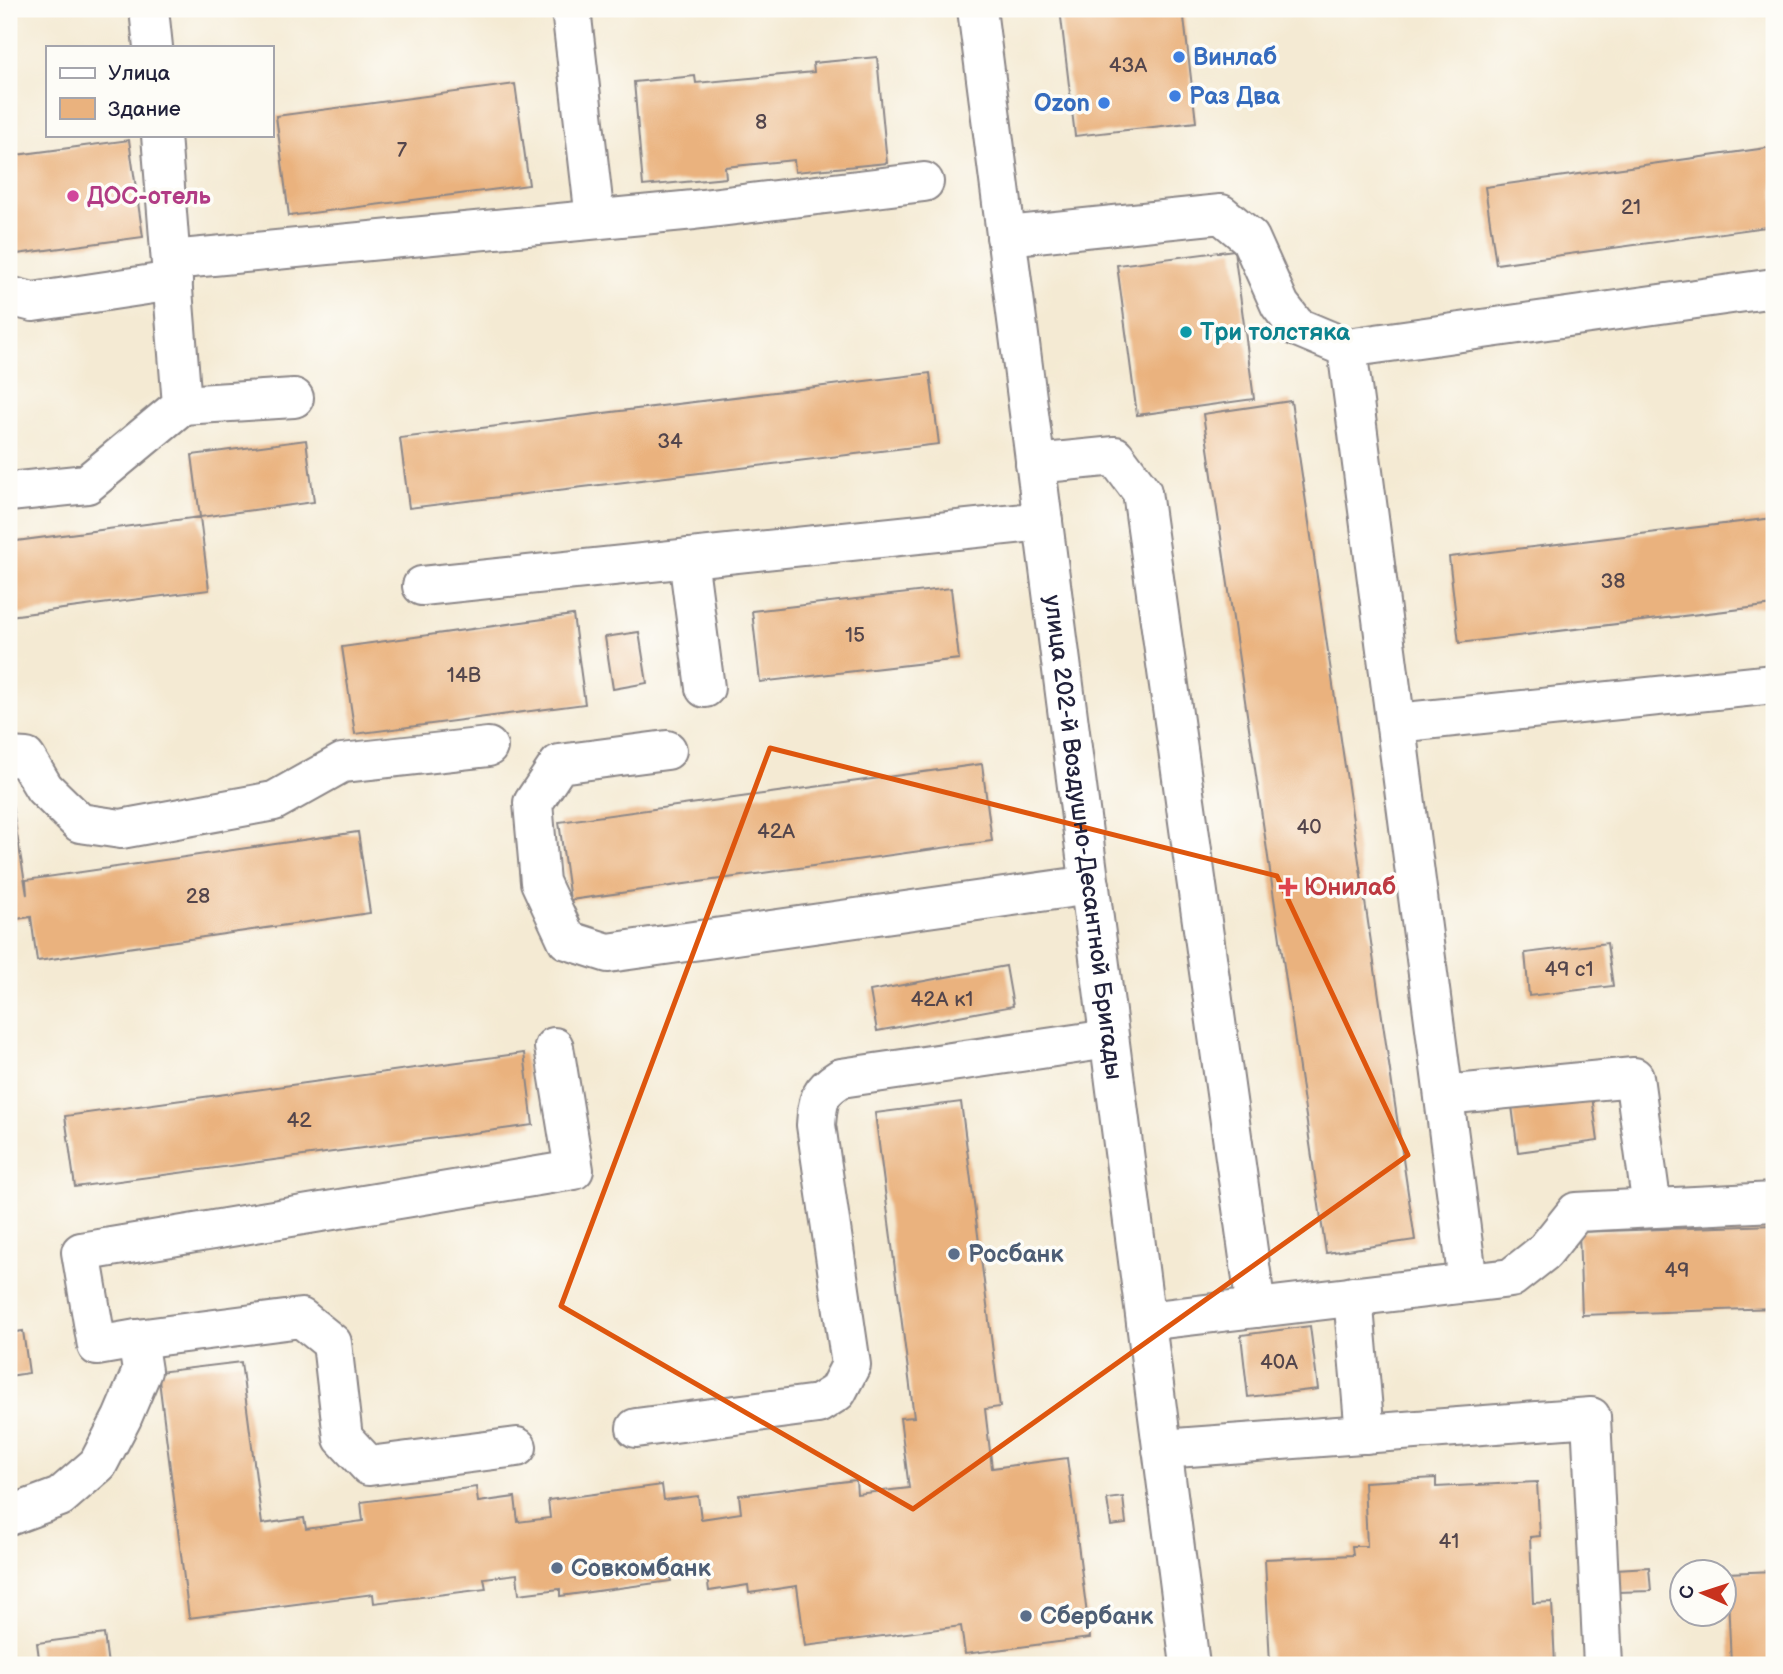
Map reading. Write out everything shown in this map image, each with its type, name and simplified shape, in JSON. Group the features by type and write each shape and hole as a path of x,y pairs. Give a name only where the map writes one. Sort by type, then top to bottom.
{"street":[{"path":"149,9 153,46"},
{"path":"571,9 595,219"},
{"name":"улица 202-й Воздушно-Десантной Бригады","path":"978,9 1190,1665"},
{"path":"161,136 183,405"},
{"path":"9,296 33,302 172,270 924,182"},
{"path":"1006,236 1221,214 1250,238 1280,305 1297,327 1347,348 1774,288"},
{"path":"1347,348 1468,1283"},
{"path":"9,492 87,484 183,405 294,398"},
{"path":"1035,464 1115,456 1142,492 1256,1308"},
{"path":"422,586 1043,521"},
{"path":"688,558 705,688"},
{"path":"1396,723 1774,684"},
{"path":"9,757 26,758 44,788 80,823 121,829 274,800 342,763 488,747"},
{"path":"667,750 559,764 533,803 540,882 566,940 608,953 1090,885"},
{"path":"636,1428 818,1404 837,1392 851,1365 816,1125 818,1099 828,1086 841,1078 1109,1039"},
{"path":"517,1447 369,1466 343,1438 332,1343 301,1318 96,1346 81,1252 574,1170 554,1047"},
{"path":"1444,1095 1634,1077 1652,1208"},
{"path":"1146,1321 1511,1278 1544,1252 1576,1212 1774,1202"},
{"path":"1353,1296 1365,1433"},
{"path":"9,1516 60,1497 98,1464 122,1419 142,1371 137,1339"},
{"path":"1163,1449 1591,1417 1603,1665"}],"highlighted area":[{"path":"770,748 1277,876 1408,1155 913,1509 561,1306"}],"building":[{"path":"1060,9 1183,9 1196,122 1075,136"},
{"path":"877,57 887,163 795,172 794,160 725,167 726,178 643,186 634,82 695,76 696,83 814,72 813,63"},
{"path":"515,84 529,185 289,216 276,116"},
{"name":"ДОС-отель","path":"129,140 143,237 9,255 9,156"},
{"path":"1774,147 1774,226 1496,264 1485,187"},
{"name":"Три толстяка","path":"1234,250 1254,399 1137,415 1117,265"},
{"path":"930,373 939,444 409,508 400,438"},
{"path":"1291,401 1415,1240 1326,1253 1203,414"},
{"path":"306,440 314,502 200,517 192,455"},
{"path":"200,517 209,590 9,616 9,542"},
{"path":"1774,518 1774,605 1459,643 1449,557"},
{"path":"951,588 959,659 760,682 752,611"},
{"path":"573,615 585,704 355,734 342,647"},
{"path":"639,632 647,683 613,689 605,637"},
{"path":"982,764 992,841 570,900 559,822"},
{"path":"9,786 27,895 26,880 358,832 370,913 37,961 31,917 9,920"},
{"path":"1607,943 1613,986 1529,996 1525,953"},
{"path":"1006,966 1013,1006 877,1031 870,991"},
{"path":"524,1053 533,1125 75,1187 65,1116"},
{"path":"1592,1096 1598,1141 1518,1152 1512,1106"},
{"path":"961,1102 1000,1407 985,1409 992,1468 1067,1458 1090,1638 965,1654 961,1626 805,1646 797,1586 749,1593 748,1585 709,1591 706,1569 670,1574 671,1581 560,1596 560,1589 519,1594 517,1574 484,1578 486,1589 374,1603 373,1594 189,1618 158,1372 241,1362 262,1524 304,1518 306,1529 363,1521 361,1502 476,1487 478,1502 515,1497 518,1522 550,1518 548,1500 662,1485 664,1500 698,1496 701,1519 741,1513 739,1495 856,1480 857,1494 909,1488 900,1418 914,1417 875,1113"},
{"path":"1774,1225 1774,1308 1582,1315 1579,1232"},
{"path":"1310,1326 1318,1389 1248,1397 1241,1335"},
{"path":"23,1331 29,1373 9,1376 9,1333"},
{"path":"1436,1478 1436,1487 1537,1482 1540,1536 1530,1537 1533,1603 1552,1602 1555,1665 1270,1665 1265,1559 1353,1555 1352,1546 1367,1546 1364,1482"},
{"path":"1123,1497 1126,1524 1111,1526 1107,1499"},
{"path":"1649,1567 1651,1591 1617,1592 1616,1569"},
{"path":"1774,1571 1774,1665 1731,1665 1729,1628 1738,1628 1738,1573"},
{"path":"104,1634 108,1665 40,1665 37,1643"}],"place":[{"name":"Винлаб","path":"1179,57"},
{"name":"Раз Два","path":"1175,96"},
{"name":"Ozon","path":"1104,103"},
{"name":"ДОС-отель","path":"73,196"},
{"name":"Три толстяка","path":"1186,332"},
{"name":"Юнилаб","path":"1288,887"},
{"name":"Росбанк","path":"954,1254"},
{"name":"Совкомбанк","path":"557,1568"},
{"name":"Сбербанк","path":"1026,1616"}]}
